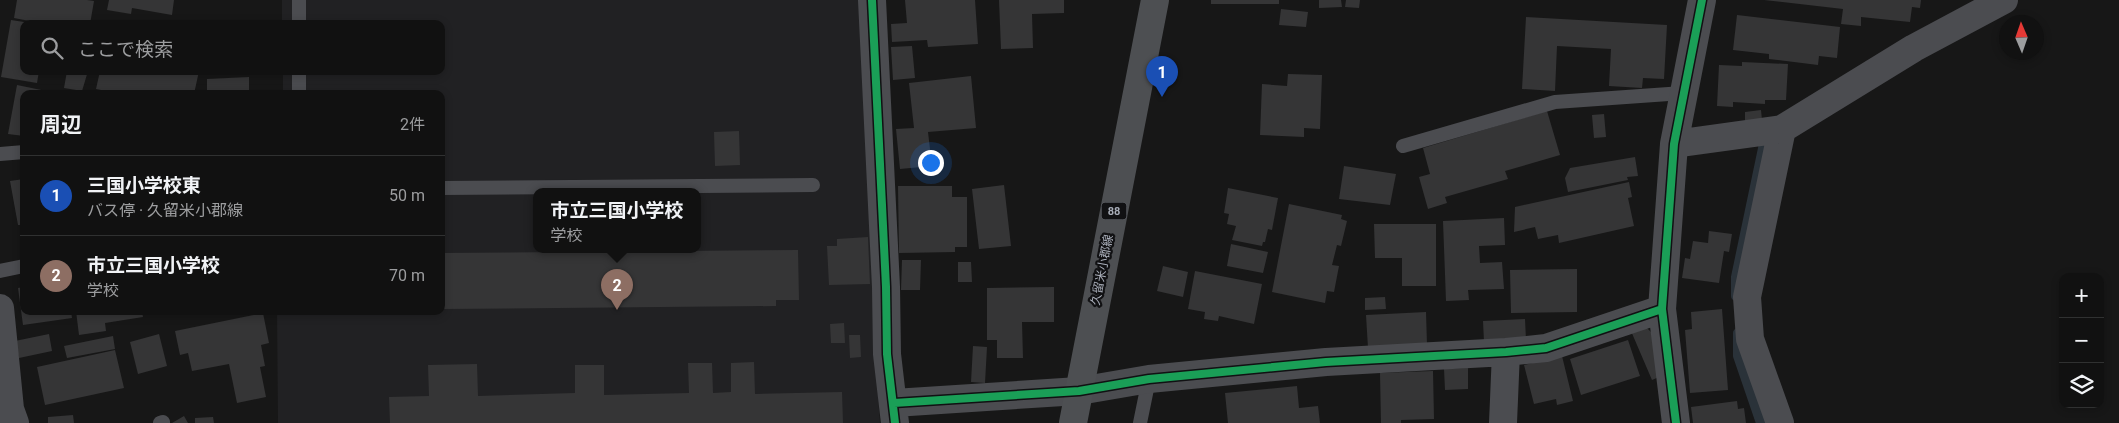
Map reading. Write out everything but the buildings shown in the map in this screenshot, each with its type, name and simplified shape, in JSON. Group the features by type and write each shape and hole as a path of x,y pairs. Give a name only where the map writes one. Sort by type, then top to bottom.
{"main road":[{"name":"久留米小郡線","path":"1073,423 1156,0"}],"street":[{"path":"872,0 886,287 887,354 895,413 1079,392 1149,379 1326,362 1546,348 1662,309"},
{"path":"1676,423 1662,309 1674,144 1702,0"},
{"path":"1674,144 1782,128 1914,48 2004,0"},
{"path":"1780,423 1750,339 1748,297 1782,128"},
{"path":"0,308 10,409 15,423"},
{"path":"1503,423 1506,352"}],"lane":[{"path":"299,0 299,20"},
{"path":"299,75 299,90"},
{"path":"1403,146 1555,102 1683,94"},
{"path":"0,154 20,152"},
{"path":"445,188 813,184"},
{"path":"0,271 20,267"},
{"path":"1140,423 1149,379"}],"shaded area":[{"path":"282,0 862,0 876,365 880,423 278,423 277,315 445,315 445,90 283,90 283,75 445,75 445,20 282,20"}],"waterway":[{"path":"1736,296 1736,277 1766,134"},
{"path":"1738,333 1738,356 1761,423"}],"cycle path":[{"path":"872,0 886,287 887,354 895,423"},
{"path":"1676,423 1662,309 1674,144 1702,0"},
{"path":"894,403 1079,391 1149,379 1326,362 1546,348 1662,309"}],"place":[{"name":"三国小学校東","path":"1162,97"},
{"name":"市立三国小学校","path":"617,310"}]}
